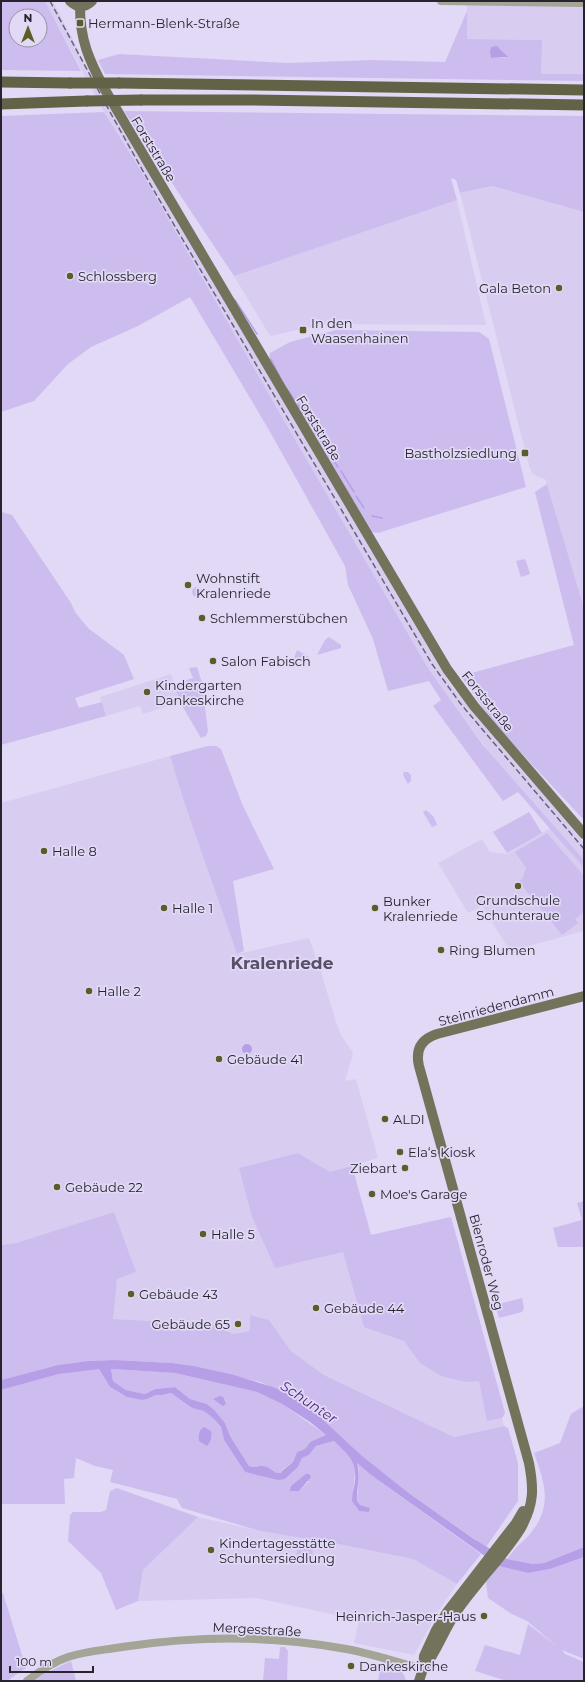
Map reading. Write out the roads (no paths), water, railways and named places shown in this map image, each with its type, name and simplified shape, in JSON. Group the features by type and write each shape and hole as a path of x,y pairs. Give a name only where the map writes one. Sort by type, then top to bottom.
{"highway":[{"path":"1,82 584,90"},
{"path":"1,104 141,100 254,100 584,105"}],"main road":[{"path":"70,1 73,5 80,7 86,6 92,1"},
{"name":"Forststraße","path":"80,7 83,42 89,59 102,84 447,669 474,706 584,834"},
{"name":"Steinriedendamm","path":"418,1049 425,1040 437,1034 584,996"},
{"name":"Bienroder Weg","path":"418,1049 417,1054 419,1066 529,1461 532,1482 523,1511 507,1540 481,1573 460,1594 436,1630 424,1656 423,1669 419,1681"}],"street":[{"path":"440,1 584,3"},
{"name":"Mergesstraße","path":"27,1681 39,1671 59,1661 88,1652 183,1640 244,1638 293,1641 341,1648 376,1655 423,1669"}],"waterway":[{"path":"235,300 257,334"},
{"path":"271,359 280,377"},
{"path":"287,389 296,402"},
{"path":"298,405 321,441"},
{"path":"324,446 338,467"},
{"path":"341,471 354,492"},
{"path":"356,496 364,508"},
{"path":"372,516 382,518"}],"railway":[{"path":"50,1 153,189 432,664 460,703 584,849"}],"place":[{"name":"Hermann-Blenk-Straße","path":"80,23"},
{"name":"Schlossberg","path":"70,276"},
{"name":"Gala Beton","path":"559,288"},
{"name":"In den Waasenhainen","path":"303,330"},
{"name":"Bastholzsiedlung","path":"525,453"},
{"name":"Wohnstift Kralenriede","path":"188,585"},
{"name":"Schlemmerstübchen","path":"202,618"},
{"name":"Salon Fabisch","path":"213,661"},
{"name":"Kindergarten Dankeskirche","path":"147,692"},
{"name":"Halle 8","path":"44,851"},
{"name":"Grundschule Schunteraue","path":"518,886"},
{"name":"Halle 1","path":"164,908"},
{"name":"Bunker Kralenriede","path":"375,908"},
{"name":"Ring Blumen","path":"441,950"},
{"name":"Halle 2","path":"89,991"},
{"name":"Gebäude 41","path":"219,1059"},
{"name":"ALDI","path":"385,1119"},
{"name":"Ela‘s Kiosk","path":"400,1152"},
{"name":"Ziebart","path":"405,1168"},
{"name":"Gebäude 22","path":"57,1187"},
{"name":"Moe's Garage","path":"372,1194"},
{"name":"Halle 5","path":"203,1234"},
{"name":"Gebäude 43","path":"131,1294"},
{"name":"Gebäude 44","path":"316,1308"},
{"name":"Gebäude 65","path":"238,1324"},
{"name":"Kindertagesstätte Schuntersiedlung","path":"211,1550"},
{"name":"Heinrich-Jasper-Haus","path":"484,1616"},
{"name":"Dankeskirche","path":"351,1666"}],"district":[{"name":"Kralenriede","path":"282,963"}],"water label":[{"name":"Schunter","path":"309,1402"}]}
